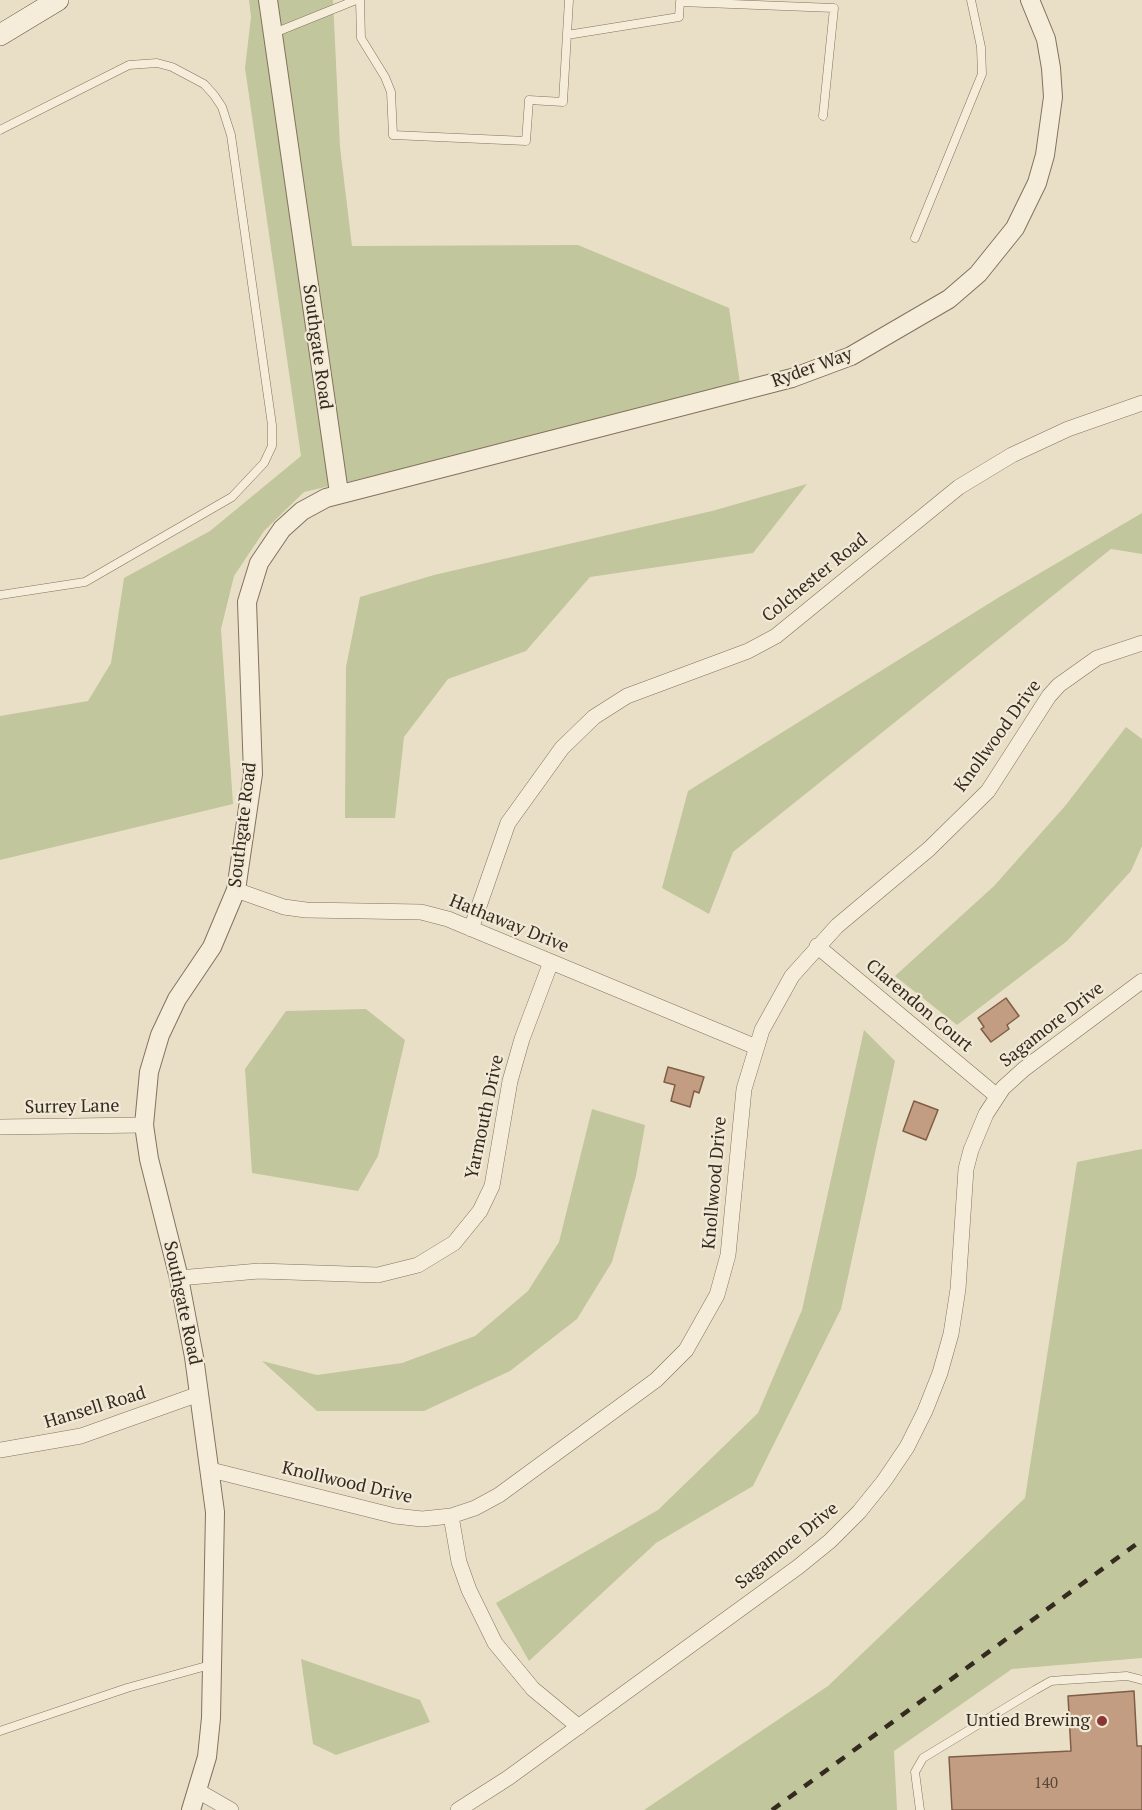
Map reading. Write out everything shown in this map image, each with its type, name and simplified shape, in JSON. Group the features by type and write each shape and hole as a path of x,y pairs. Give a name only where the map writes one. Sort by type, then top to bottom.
{"main road":[{"path":"0,35 58,0"}],"street":[{"name":"Southgate Road","path":"191,1810 207,1757 212,1664 215,1512 211,1470 179,1278 149,1159 144,1125 149,1072 160,1035 177,999 212,947 236,890 253,774 246,619 250,589 262,557 282,529 302,511 339,493 268,0"},
{"name":"Ryder Way","path":"339,493 792,378 851,356 949,299 978,274 1015,228 1037,183 1045,155 1052,107 1051,68 1046,39 1030,0"},
{"name":"Colchester Road","path":"471,928 508,823 562,748 594,717 627,696 748,651 776,636 959,487 1012,455 1068,429 1142,403"},
{"name":"Knollwood Drive","path":"211,1470 394,1516 422,1519 451,1516 475,1508 499,1495 656,1380 686,1350 698,1333 717,1295 728,1255 744,1089 756,1047 776,1003 792,976 837,926 929,849 988,791 1049,696 1059,685 1097,657 1142,643"},
{"name":"Hathaway Drive","path":"236,890 284,907 306,910 421,912 471,928 756,1047"},
{"name":"Clarendon Court","path":"817,946 997,1096"},
{"name":"Yarmouth Drive","path":"179,1278 259,1271 378,1275 418,1265 454,1243 480,1211 492,1186 510,1081 522,1039 551,962"},
{"name":"Sagamore Drive","path":"458,1810 481,1798 798,1567 830,1541 884,1481 916,1429 940,1373 951,1334 958,1289 966,1169 977,1132 997,1096 1024,1069 1142,981"},
{"name":"Surrey Lane","path":"0,1127 144,1125"},
{"name":"Hansell Road","path":"0,1450 81,1436 199,1394"},
{"path":"451,1516 459,1562 469,1590 495,1643 532,1689 579,1727"},
{"path":"198,1791 231,1810"}],"lane":[{"path":"273,33 358,0 361,38 386,77 391,92 393,135 526,141 529,100 563,102 569,0"},
{"path":"915,238 982,74 981,47 970,0"},
{"path":"567,35 679,17 680,2 834,8 823,116"},
{"path":"0,130 129,65 157,63 172,67 204,84 222,107 231,135 272,425 272,446 264,463 232,497 86,582 0,595"},
{"path":"0,1731 127,1688 212,1664"},
{"path":"920,1810 915,1772 923,1758 1042,1685 1064,1680 1127,1676 1142,1680"}],"green space":[{"path":"249,0 333,0 340,147 352,246 578,245 729,308 741,390 304,492 264,531 234,576 221,629 233,804 0,860 0,716 88,701 111,663 124,578 210,531 301,456 245,68 251,17"},
{"path":"807,484 753,553 590,577 526,651 448,679 404,737 395,818 345,818 346,667 360,597 434,575 712,511"},
{"path":"1142,513 1142,554 1111,549 733,852 709,914 662,888 688,791 1001,596"},
{"path":"1126,727 1142,739 1142,846 1131,871 1067,941 957,1025 895,976 994,886 1065,806"},
{"path":"366,1009 405,1040 378,1156 358,1191 252,1173 245,1069 286,1011"},
{"path":"864,1030 895,1061 841,1309 753,1486 656,1543 529,1661 496,1603 658,1510 758,1413 802,1310"},
{"path":"592,1109 645,1125 636,1176 612,1262 577,1319 510,1371 424,1411 317,1411 262,1361 317,1375 402,1363 475,1336 528,1291 559,1242"},
{"path":"1142,1149 1142,1658 1012,1669 894,1751 897,1810 644,1810 828,1686 1025,1498 1077,1162"},
{"path":"301,1659 420,1700 430,1722 336,1755 313,1744"}],"building":[{"path":"1006,998 1019,1016 1007,1025 1009,1029 991,1042 981,1029 984,1027 978,1018"},
{"path":"668,1067 704,1077 699,1093 694,1091 690,1107 671,1101 675,1085 664,1082"},
{"path":"914,1101 938,1110 926,1140 903,1131"},
{"path":"1134,1691 1137,1746 1142,1746 1142,1810 952,1810 949,1757 1071,1751 1068,1696"}],"railway":[{"path":"772,1810 1142,1540"}],"place":[{"name":"Untied Brewing","path":"1102,1721"}]}
